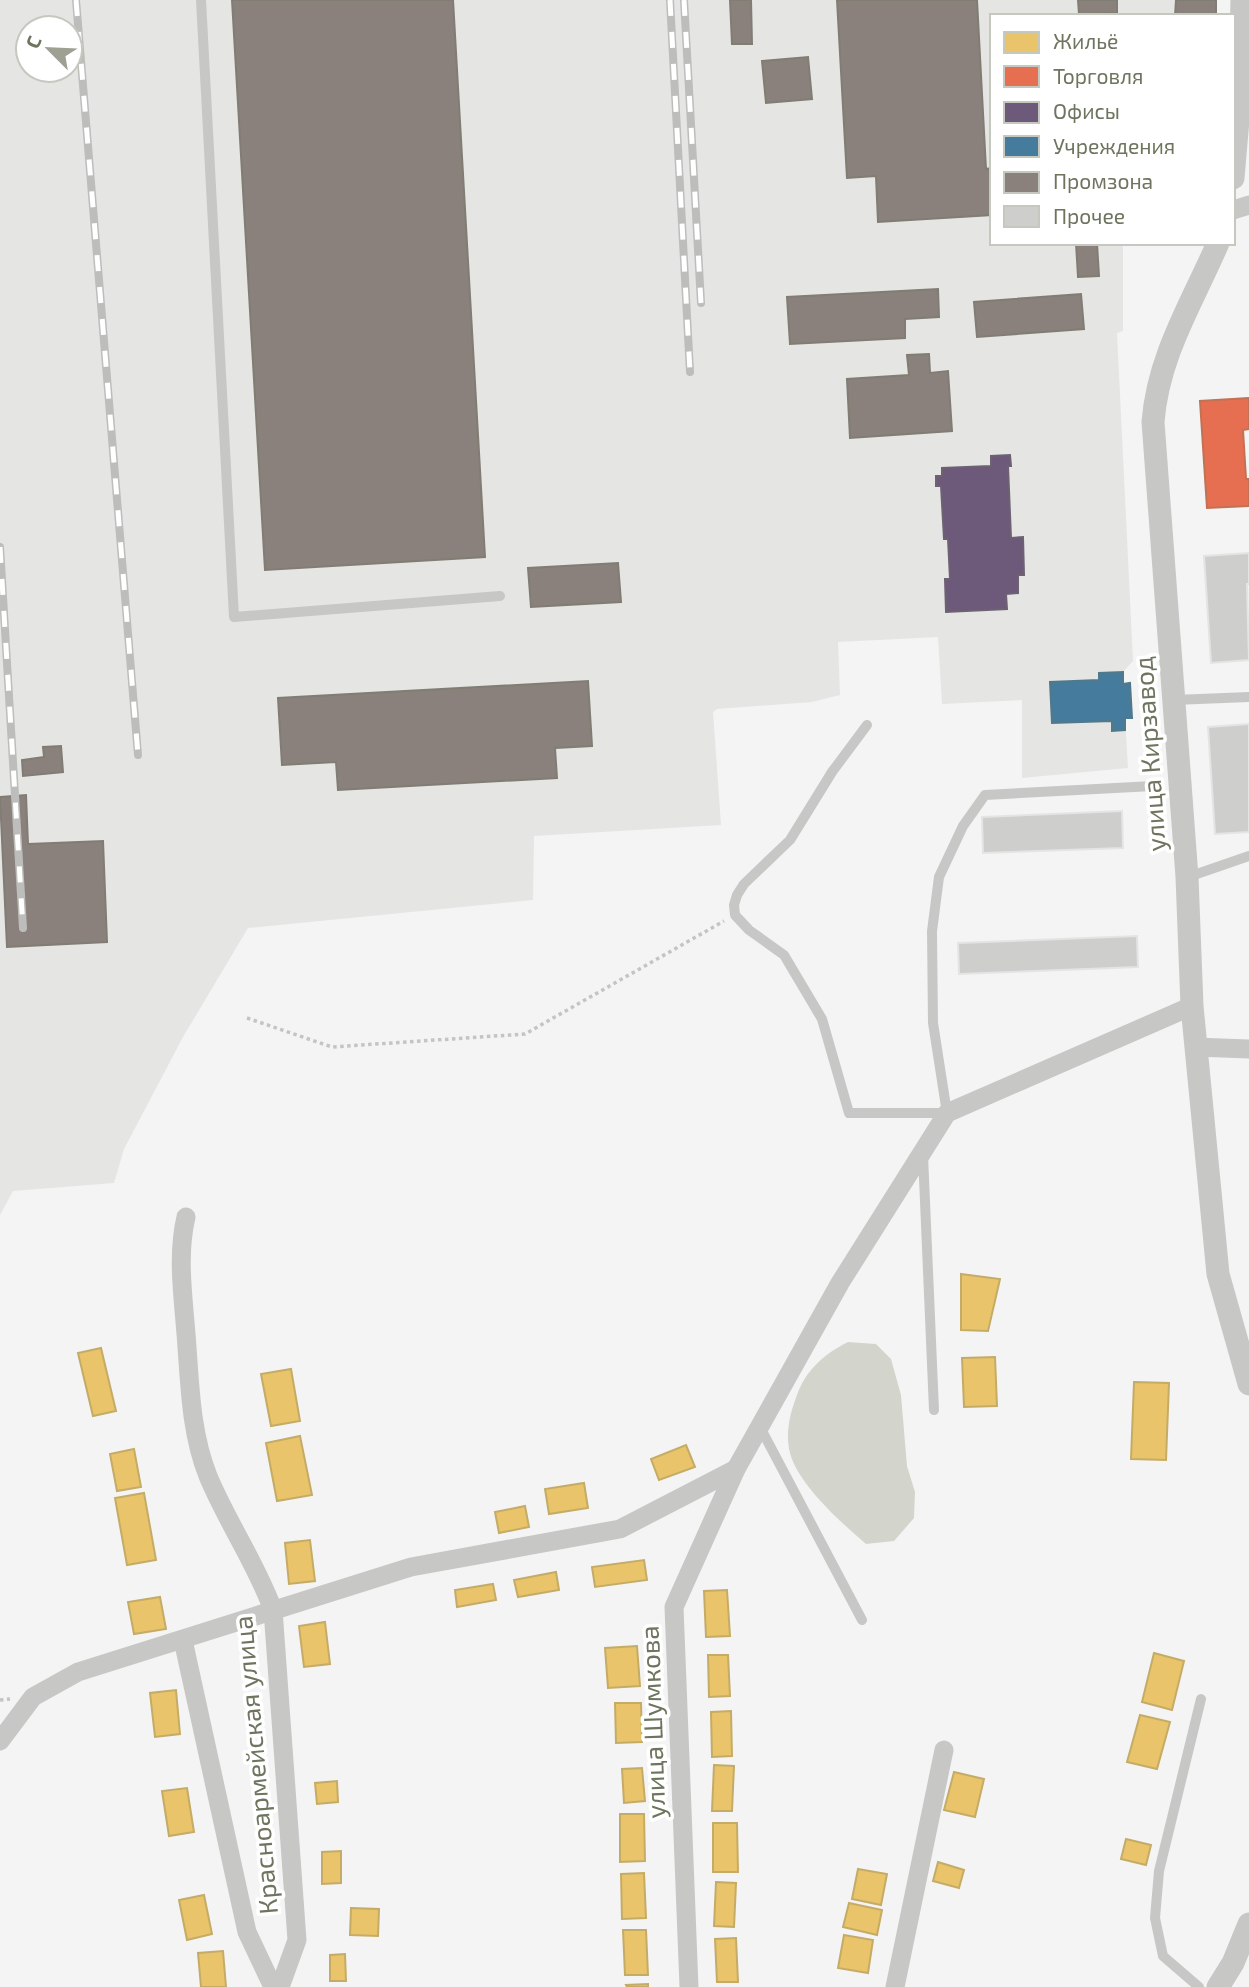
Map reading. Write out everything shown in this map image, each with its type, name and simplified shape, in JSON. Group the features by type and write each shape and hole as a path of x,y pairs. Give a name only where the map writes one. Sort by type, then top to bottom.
{"street":[{"path":"1235,155 1242,0"},
{"name":"улица Кирзавод","path":"1217,245 1167,354 1154,407 1153,439 1187,877 1195,1047 1217,1274 1249,1384"},
{"path":"947,1113 1192,1006"},
{"path":"1195,1047 1249,1048"},
{"name":"улица Шумкова","path":"689,1987 674,1606 736,1469 840,1283 947,1113"},
{"name":"Красноармейская улица","path":"186,1217 182,1234 182,1276 192,1417 198,1444 220,1504 261,1577 273,1610 297,1940 280,1987"},
{"path":"0,1741 33,1697 78,1672 411,1567 620,1529 736,1469"},
{"path":"183,1640 247,1932 273,1987"},
{"path":"895,1987 944,1750"},
{"path":"1218,1987 1233,1963 1249,1924"}],"lane":[{"path":"201,0 234,617 500,596"},
{"path":"1174,700 1249,697"},
{"path":"867,725 832,772 790,840 744,884 734,905 735,915 750,930 784,955 822,1019 849,1113 947,1113 933,1023 932,931 939,877 963,826 985,795 1153,786"},
{"path":"1187,877 1249,856"},
{"path":"923,1151 934,1410"},
{"path":"760,1427 862,1619"},
{"path":"1199,1987 1163,1955 1155,1918 1159,1871 1201,1699"}],"path":[{"path":"247,1018 332,1047 525,1034 735,915"}],"shaded area":[{"path":"0,0 1216,0 1216,14 990,14 990,245 1123,245 1123,331 1117,333 1133,661 1123,672 1123,683 1130,683 1132,718 1125,719 1128,768 1022,778 1022,700 942,704 938,637 838,642 840,695 812,702 717,709 713,712 721,825 534,836 533,900 248,928 183,1037 124,1149 114,1183 13,1191 0,1215"},
{"path":"848,1342 876,1344 891,1359 901,1395 907,1466 915,1492 914,1518 894,1541 866,1544 812,1491 795,1466 790,1453 788,1438 792,1409 805,1378 831,1352"}],"building: Жильё":[{"path":"961,1274 1000,1279 988,1331 961,1330"},
{"path":"101,1348 116,1411 93,1416 78,1353"},
{"path":"995,1357 997,1406 964,1407 962,1358"},
{"path":"291,1369 300,1421 271,1426 261,1374"},
{"path":"1134,1382 1169,1383 1166,1460 1131,1459"},
{"path":"300,1436 312,1495 277,1501 266,1443"},
{"path":"686,1445 695,1467 659,1480 651,1459"},
{"path":"134,1449 141,1487 117,1491 110,1454"},
{"path":"584,1483 588,1508 549,1514 545,1489"},
{"path":"144,1493 156,1560 127,1565 115,1498"},
{"path":"525,1506 529,1527 499,1533 495,1512"},
{"path":"310,1540 315,1581 289,1584 285,1543"},
{"path":"644,1560 647,1580 595,1587 592,1567"},
{"path":"556,1572 559,1590 518,1597 514,1580"},
{"path":"493,1584 496,1600 457,1607 455,1590"},
{"path":"727,1590 730,1636 706,1637 704,1591"},
{"path":"160,1597 166,1629 134,1634 128,1602"},
{"path":"325,1622 330,1664 304,1667 299,1626"},
{"path":"637,1646 640,1686 608,1688 605,1648"},
{"path":"1154,1653 1184,1661 1172,1710 1142,1702"},
{"path":"708,1655 728,1655 730,1696 709,1697"},
{"path":"176,1690 180,1734 155,1737 150,1693"},
{"path":"615,1703 641,1703 642,1742 616,1743"},
{"path":"731,1711 732,1756 712,1757 711,1712"},
{"path":"1140,1715 1170,1722 1157,1769 1127,1762"},
{"path":"714,1765 734,1766 732,1811 712,1811"},
{"path":"642,1768 645,1801 624,1803 622,1769"},
{"path":"954,1772 984,1779 975,1817 944,1810"},
{"path":"337,1781 338,1802 317,1804 315,1783"},
{"path":"187,1788 194,1832 169,1836 162,1791"},
{"path":"620,1814 644,1814 645,1861 620,1862"},
{"path":"713,1823 737,1823 738,1872 713,1872"},
{"path":"1126,1839 1151,1845 1146,1865 1121,1859"},
{"path":"341,1851 341,1883 322,1884 322,1852"},
{"path":"938,1862 964,1870 959,1888 933,1881"},
{"path":"858,1869 887,1874 881,1905 852,1899"},
{"path":"644,1873 646,1918 622,1919 621,1874"},
{"path":"716,1882 736,1883 734,1927 714,1926"},
{"path":"204,1895 212,1934 187,1940 179,1900"},
{"path":"849,1903 882,1910 877,1935 843,1927"},
{"path":"351,1908 379,1909 378,1936 350,1935"},
{"path":"623,1930 646,1930 648,1975 625,1975"},
{"path":"844,1935 873,1940 868,1973 838,1968"},
{"path":"736,1938 738,1982 717,1982 715,1939"},
{"path":"223,1951 226,1987 201,1987 198,1953"},
{"path":"345,1954 346,1981 330,1981 330,1955"},
{"path":"648,1984 648,1987 626,1985"}],"building: Торговля":[{"path":"1249,398 1249,429 1243,430 1246,479 1249,479 1249,506 1207,508 1200,401"}],"building: Офисы":[{"path":"1010,455 1011,466 1008,466 1011,538 1023,537 1024,575 1018,575 1018,593 1006,594 1007,609 946,612 945,579 950,579 948,539 944,539 941,486 936,486 936,476 942,476 942,468 991,466 991,456"}],"building: Учреждения":[{"path":"1123,672 1123,684 1130,683 1132,718 1125,718 1125,730 1112,731 1112,721 1052,723 1050,682 1099,680 1099,673"}],"building: Промзона":[{"path":"232,0 453,0 485,557 265,570"},
{"path":"730,0 751,0 752,44 732,44"},
{"path":"837,0 977,0 986,169 990,168 990,215 878,222 876,176 847,178"},
{"path":"1078,0 1117,0 1117,13 1079,14"},
{"path":"1176,0 1216,0 1216,14 1175,14"},
{"path":"808,57 812,99 766,103 762,61"},
{"path":"1076,245 1097,245 1099,276 1078,277"},
{"path":"938,289 939,317 905,319 905,338 790,344 787,297"},
{"path":"1081,294 1084,329 977,337 974,302"},
{"path":"929,354 930,373 948,371 952,431 850,438 847,379 909,375 907,355"},
{"path":"618,563 621,602 531,607 528,568"},
{"path":"588,681 592,746 555,748 557,778 338,790 336,762 282,765 278,698"},
{"path":"61,746 63,772 23,776 22,760 44,757 43,747"},
{"path":"26,795 28,844 103,841 107,942 7,947 0,797"}],"building: Прочее":[{"path":"1249,553 1249,660 1211,663 1204,556"},
{"path":"1249,724 1249,832 1215,834 1208,727"},
{"path":"1122,811 1123,848 983,853 982,817"},
{"path":"1137,936 1138,967 959,974 958,943"}],"railway":[{"path":"76,0 138,755"},
{"path":"670,0 690,372"},
{"path":"684,0 701,303"},
{"path":"0,547 23,928"}]}
